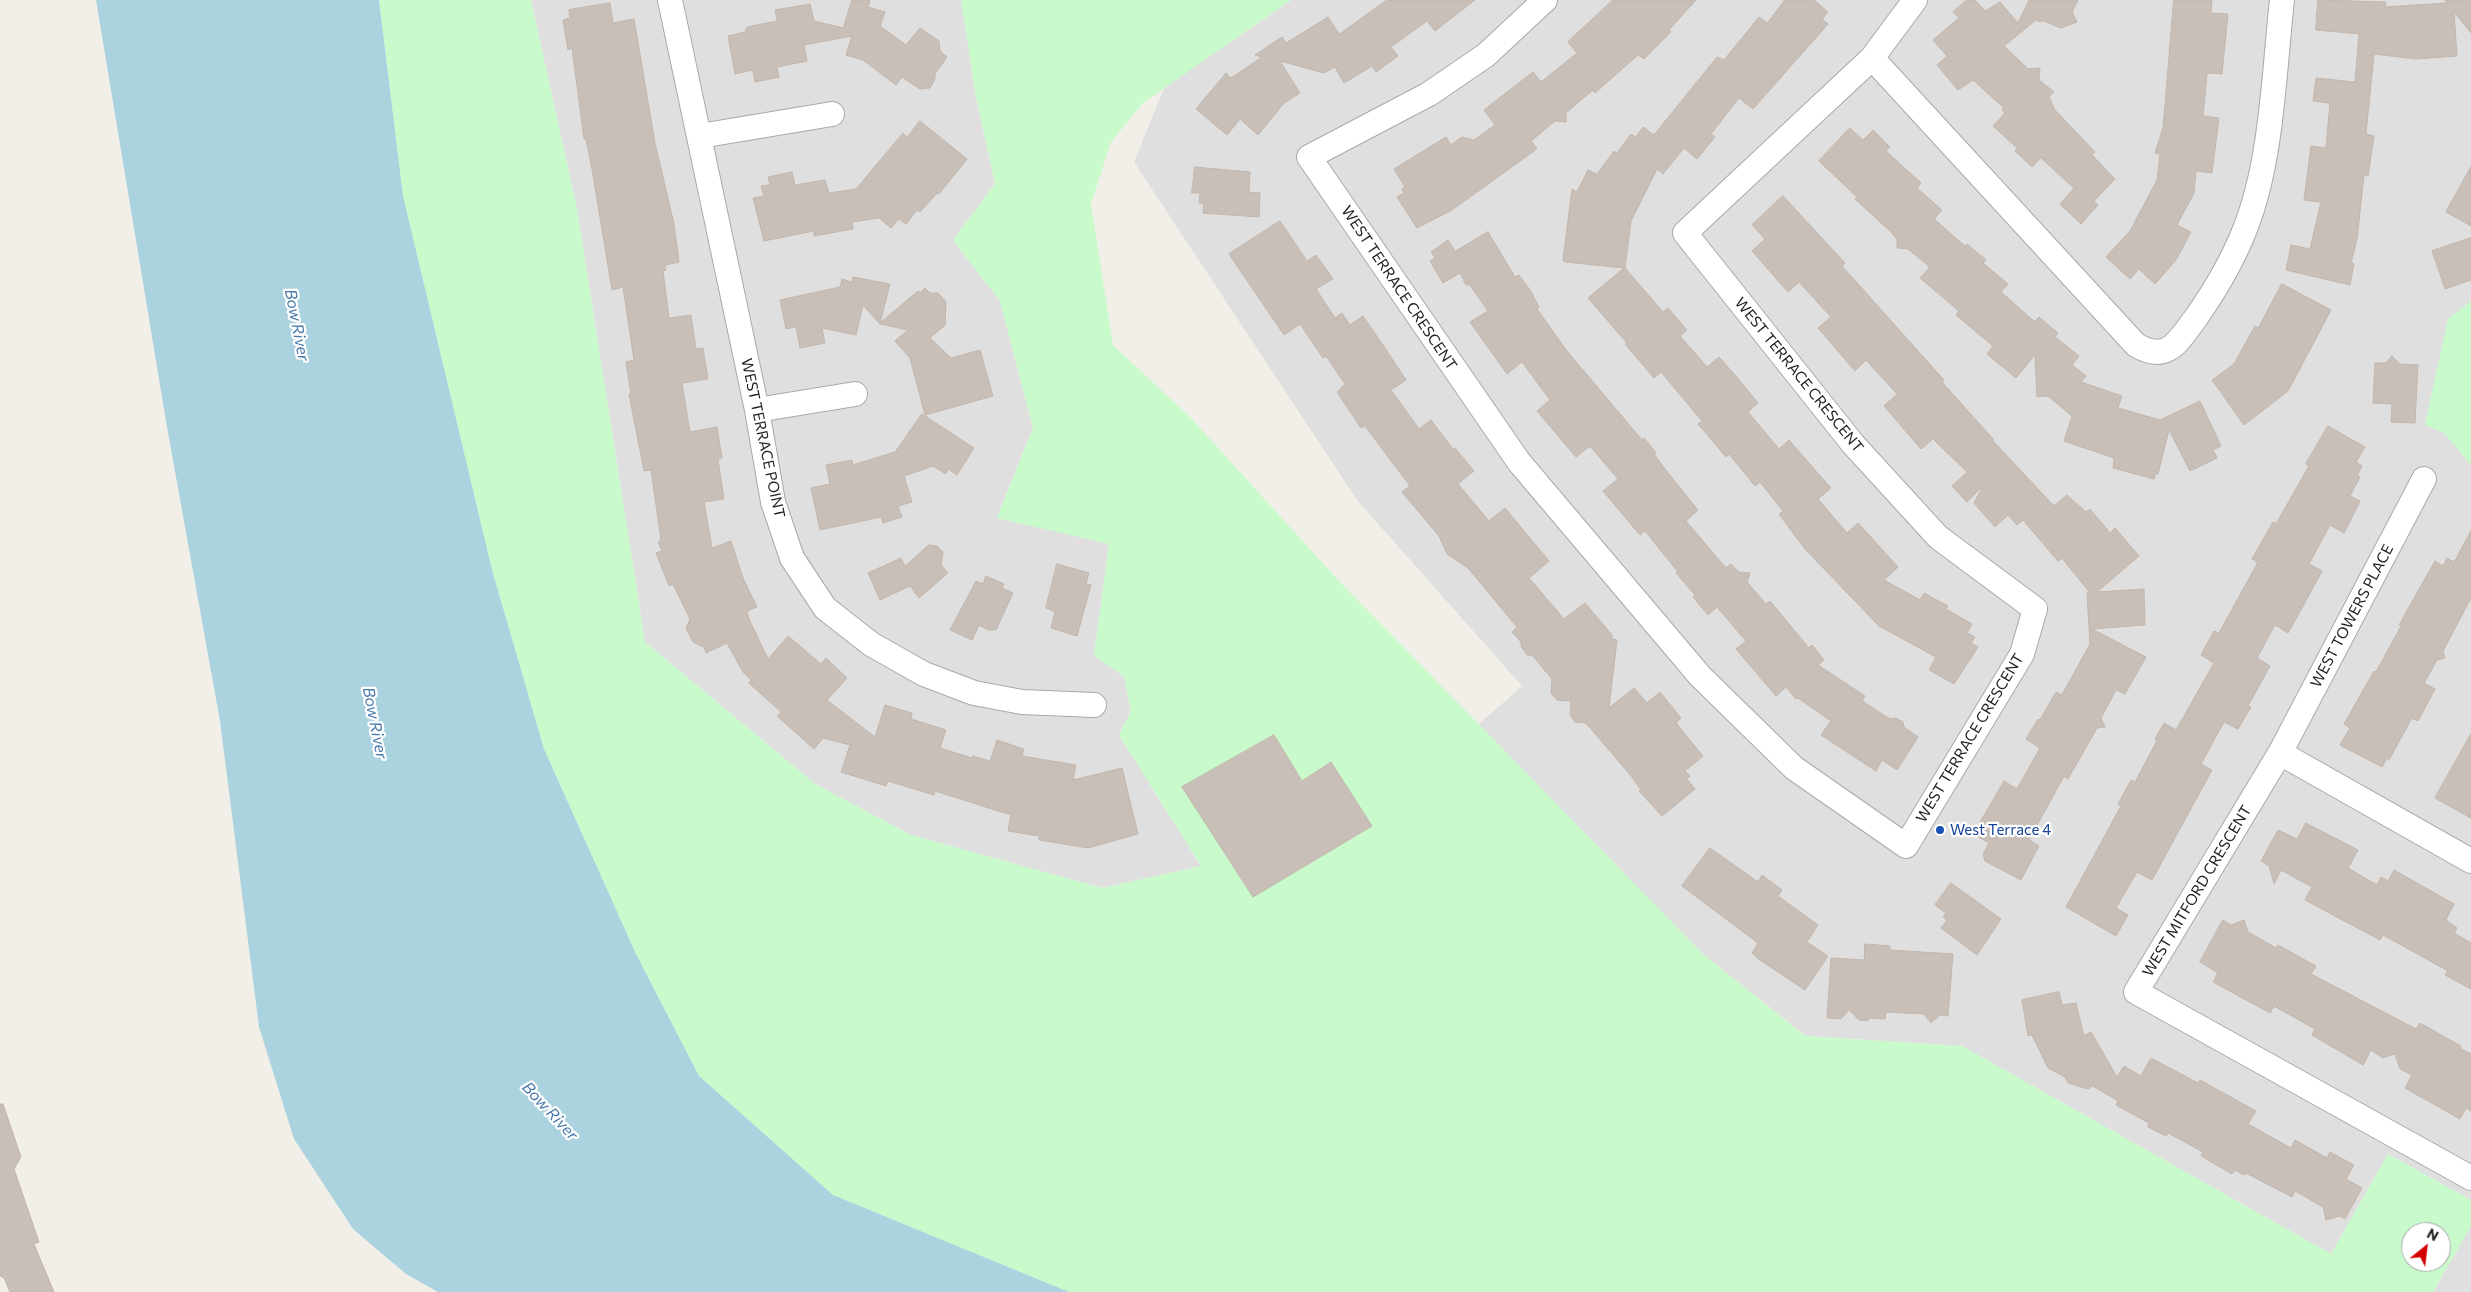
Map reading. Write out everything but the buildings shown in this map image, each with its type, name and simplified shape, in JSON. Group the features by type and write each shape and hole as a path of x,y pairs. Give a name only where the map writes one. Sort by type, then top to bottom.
{"street":[{"name":"WEST TERRACE POINT","path":"670,0 757,410 773,502 792,558 825,608 871,644 924,674 974,693 1022,702 1094,705"},
{"name":"WEST TERRACE CRESCENT","path":"1545,0 1486,55 1429,94 1310,157 1519,462 1700,676 1794,768 1906,846 2022,654 2035,609 1938,537 1853,444 1686,233 1872,58"},
{"path":"1915,0 1872,58 2136,345 2149,353 2162,352 2174,346 2197,316 2225,270 2245,229 2256,195 2267,138 2282,0"},
{"path":"700,136 832,114"},
{"path":"757,410 855,394"},
{"name":"WEST TOWERS PLACE","path":"2280,753 2424,479"},
{"path":"2280,753 2471,861"},
{"name":"WEST MITFORD CRESCENT","path":"2280,753 2136,992 2471,1178"}],"shaded area":[{"path":"531,0 961,0 976,97 995,184 953,240 1000,301 1033,428 997,517 1109,544 1094,655 1124,677 1131,711 1119,735 1201,866 1102,888 911,835 815,784 645,642 577,209"},
{"path":"1291,0 2471,0 2471,1200 2388,1154 2331,1254 1962,1046 1806,1036 1704,955 1478,725 1522,686 1357,500 1134,162 1164,88"},
{"path":"2471,1226 2471,1292 2433,1292 2445,1272 2451,1272 2451,1261"}],"green space":[{"path":"379,0 531,0 577,209 645,642 815,784 911,835 1102,888 1201,866 1119,735 1131,711 1124,677 1094,655 1109,544 997,518 1033,428 1000,301 953,240 995,184 976,97 961,0 1291,0 1143,103 1111,142 1091,204 1113,345 1190,417 1339,581 1704,955 1805,1036 1962,1046 2331,1254 2388,1154 2471,1200 2471,1226 2451,1261 2451,1222 2401,1222 2401,1272 2445,1272 2433,1292 1069,1292 833,1195 699,1076 636,954 544,749 492,570 403,196"},
{"path":"2471,301 2471,465 2444,433 2425,425 2448,319"}],"water":[{"name":"Bow River","path":"96,0 379,0 403,196 492,570 544,749 636,954 699,1076 833,1195 1069,1292 438,1292 406,1274 353,1229 294,1139 259,1027 220,721 167,427"}],"place":[{"name":"West Terrace 4","path":"1940,830"}]}
